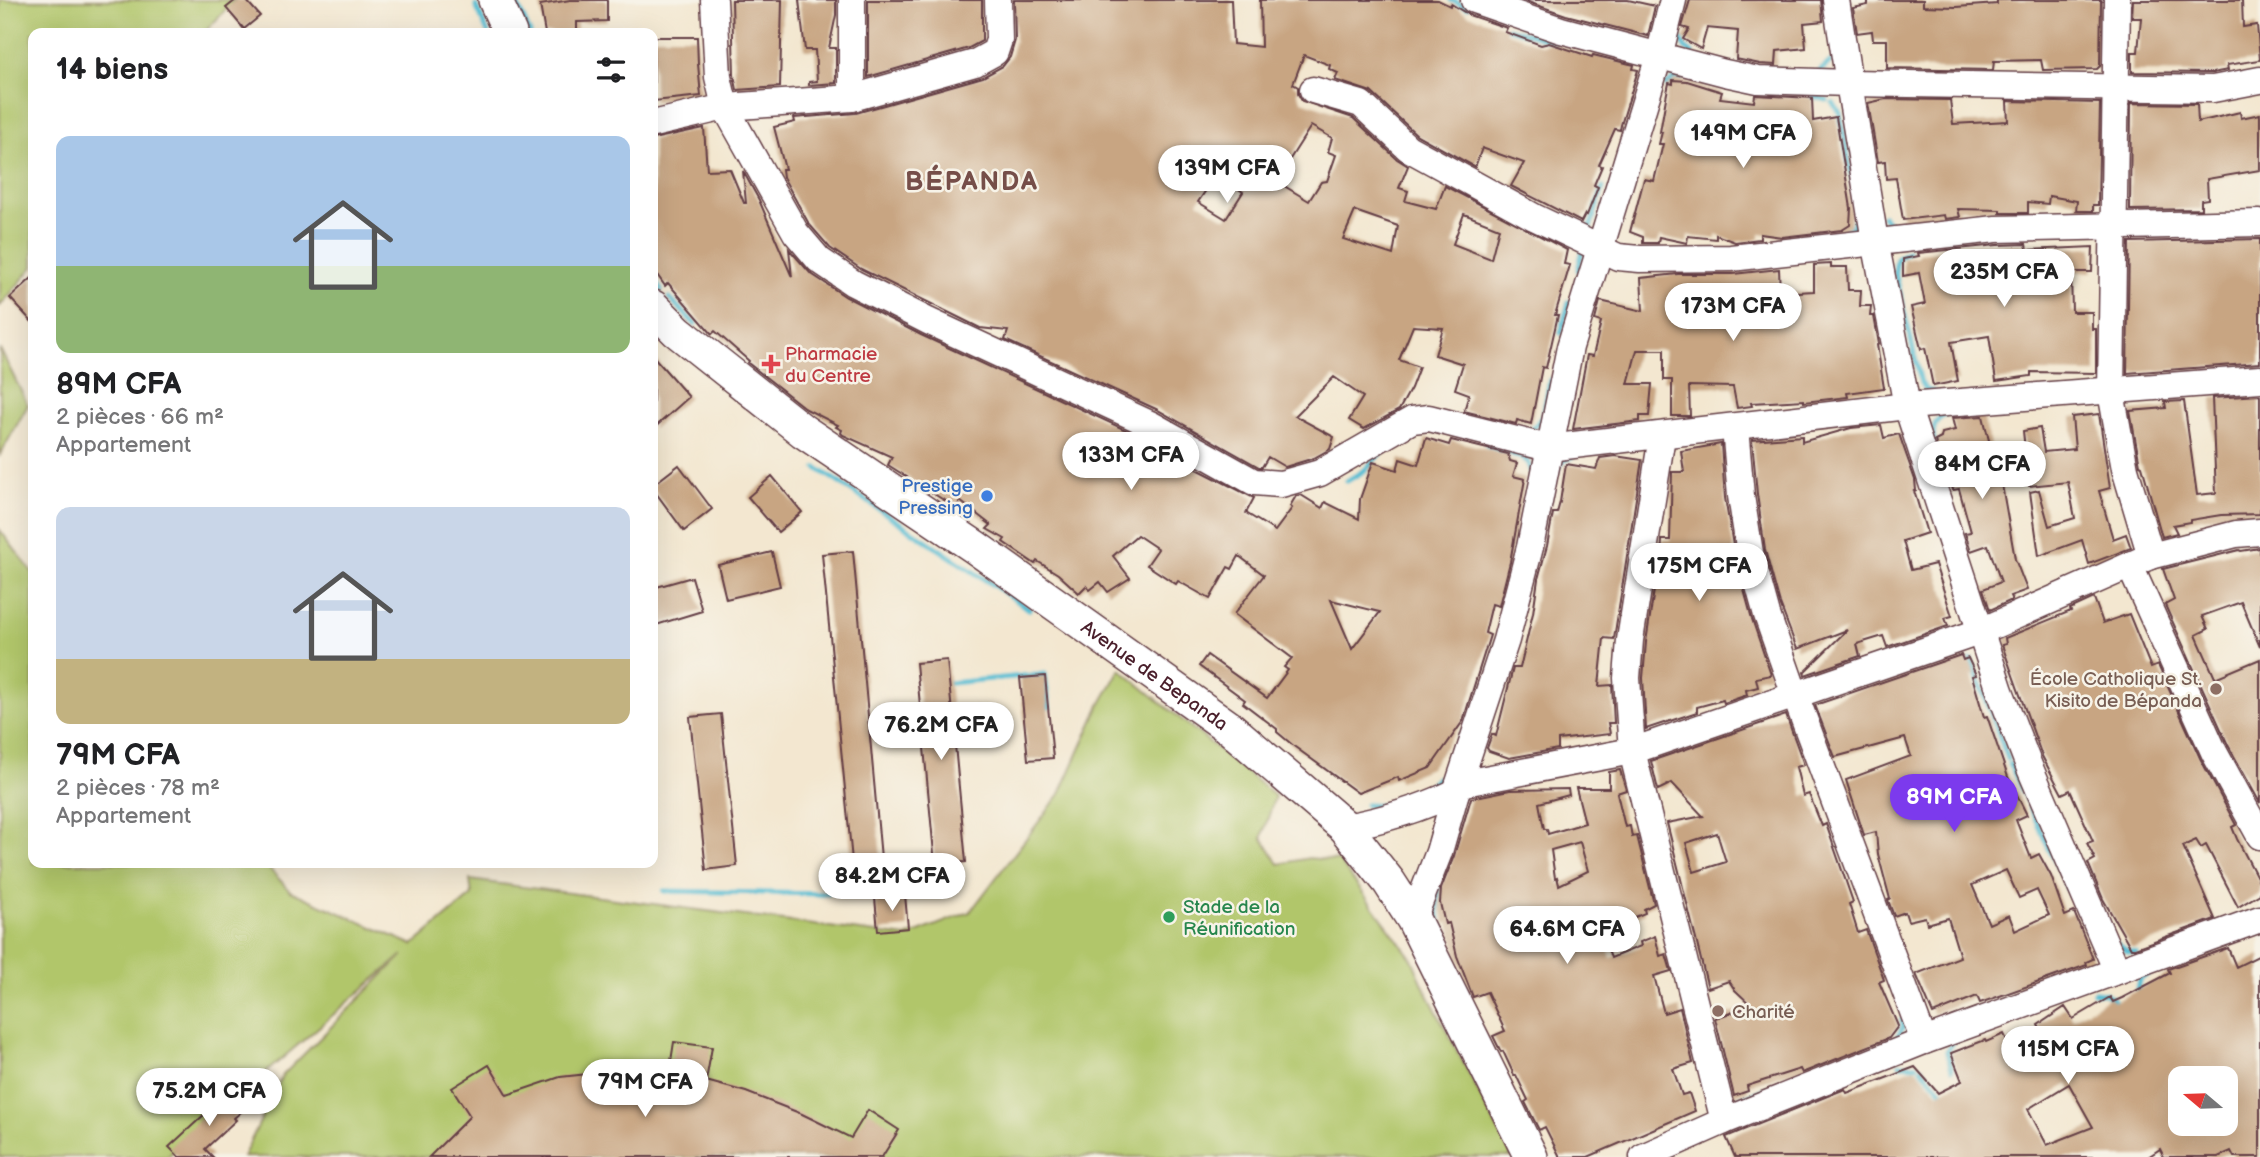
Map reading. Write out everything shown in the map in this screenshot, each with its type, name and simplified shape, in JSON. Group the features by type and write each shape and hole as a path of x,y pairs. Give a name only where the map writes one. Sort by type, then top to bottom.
{"main road":[{"path":"495,0 508,28"},
{"name":"Avenue de Bepanda","path":"658,312 677,331 803,430 1231,729 1345,827 1389,882 1413,919 1531,1157"}],"street":[{"path":"714,0 718,78 725,107 796,233 819,260 853,282 907,310 1152,425 1254,482 1282,484 1320,473 1412,420 1429,418 1548,448 1907,406 2260,379"},
{"path":"852,0 852,98"},
{"path":"658,123 725,107 852,98 985,59 995,52 999,40 998,0"},
{"path":"1474,0 1561,30 1758,80 2213,89 2260,79"},
{"path":"1413,919 1438,852 1506,640 1530,547 1570,347 1659,56 1673,0"},
{"path":"1836,0 1875,241 1907,406 1979,632 2029,766 2117,971"},
{"path":"2117,0 2111,392 2140,561 2214,752 2260,836"},
{"path":"1313,90 1361,104 1408,148 1599,250 1618,257 1731,258 1996,229 2260,222"},
{"path":"1735,428 1750,554 1767,615 1924,1041"},
{"path":"1662,436 1630,640 1627,678 1632,751 1724,1121"},
{"path":"1345,827 1382,820 1432,803 1457,788 1632,751 1979,632 2140,561 2236,534 2260,532"},
{"path":"1643,1157 1724,1121 1924,1041 2260,919"}],"green space":[{"path":"0,0 235,0 209,28 28,28 28,273 0,306"},
{"path":"0,349 28,405 0,455"},
{"name":"Stade de la Réunification","path":"0,530 28,566 28,868 269,868 290,891 413,945 472,895 470,880 906,937 970,912 1060,794 1099,707 1120,669 1275,796 1262,837 1279,864 1309,858 1339,861 1412,959 1512,1157 243,1157 282,1076 403,955 167,1157 0,1157"}],"building":[{"path":"236,0 246,0 260,16 243,28 226,8"},
{"path":"570,0 607,0 607,21 577,22 577,28 544,28 540,5"},
{"path":"732,0 782,0 780,87 737,90 734,75"},
{"path":"799,0 836,0 836,15 829,48 836,48 836,83 809,85 809,82 817,81 815,50 805,50"},
{"path":"868,0 982,0 982,41 969,48 868,77"},
{"path":"1014,0 1231,0 1233,44 1261,47 1260,0 1438,0 1469,15 1507,28 1505,32 1541,45 1549,43 1592,57 1593,55 1634,65 1633,69 1638,70 1620,130 1615,129 1599,165 1602,166 1594,185 1598,187 1587,215 1585,214 1581,222 1511,186 1524,163 1482,148 1475,167 1417,135 1371,92 1335,80 1338,73 1329,69 1330,65 1304,55 1293,84 1298,87 1302,101 1353,118 1408,166 1399,188 1408,191 1405,201 1436,209 1445,186 1567,250 1564,264 1570,265 1555,315 1558,315 1546,368 1542,367 1531,424 1517,420 1516,424 1464,411 1469,394 1455,389 1463,364 1435,355 1443,328 1413,326 1399,360 1419,367 1399,410 1364,429 1349,420 1363,397 1334,377 1295,416 1334,437 1330,449 1314,458 1285,467 1268,457 1262,467 1259,467 1156,409 1005,340 1008,331 980,328 861,269 830,248 809,224 783,177 782,169 785,169 774,127 795,122 794,118 856,113 983,77 1003,66 1010,57 1015,40","holes":["1311,126 1332,138 1328,152 1336,155 1327,181 1321,182 1309,201 1276,181","1217,174 1243,192 1226,219 1198,202","1355,211 1398,226 1393,255 1343,239","1464,214 1499,228 1491,259 1453,244"]},
{"path":"1522,0 1628,0 1655,6 1648,36 1566,15"},
{"path":"1690,0 1821,0 1823,21 1804,23 1806,48 1777,51 1776,65 1760,64 1736,59 1738,31 1707,28 1701,49 1683,39 1689,29 1682,27"},
{"path":"1868,0 1923,0 1923,6 1956,7 1997,4 1997,0 2101,0 2100,66 2097,69 2043,70 2041,60 1994,61 1993,70 1887,68 1887,40 1873,40 1872,31 1857,33 1853,8 1868,5"},
{"path":"2133,0 2242,0 2243,27 2257,25 2260,60 2227,65 2228,70 2212,73 2132,72 2132,52 2138,52 2141,18 2132,18"},
{"path":"658,37 697,37 701,96 658,101"},
{"path":"1673,80 1687,81 1722,92 1720,98 1754,102 1755,95 1812,98 1813,121 1836,117 1851,208 1850,225 1842,230 1782,237 1760,234 1760,239 1735,242 1716,235 1716,239 1688,236 1687,243 1659,237 1658,243 1643,243 1643,237 1630,232 1644,179 1654,181 1663,144 1659,144 1666,98 1669,83 1673,84"},
{"path":"1886,99 1950,100 1953,124 2008,121 2007,101 2100,103 2098,205 2093,205 2093,211 2076,211 2077,201 2049,196 2048,204 2028,202 2028,213 1958,209 1960,217 1945,219 1944,215 1903,220 1896,178 1886,179 1885,161 1878,162 1868,103"},
{"path":"2131,103 2197,104 2198,122 2240,112 2241,118 2260,114 2260,170 2207,179 2208,199 2201,200 2201,209 2130,210"},
{"path":"704,128 707,170 730,169 746,203 743,171 759,200 792,277 789,249 810,273 846,297 921,335 1145,439 1148,444 1254,498 1246,513 1275,531 1292,508 1290,506 1296,496 1301,495 1322,508 1325,502 1359,519 1360,499 1373,462 1397,470 1400,459 1418,465 1426,438 1449,445 1451,440 1508,454 1510,461 1517,463 1513,476 1525,479 1499,606 1492,604 1485,633 1490,635 1463,721 1430,768 1399,781 1398,777 1358,793 1295,747 1277,732 1277,729 1243,703 1245,700 1199,666 1207,655 1267,698 1288,670 1284,667 1292,658 1234,614 1264,575 1239,556 1232,569 1228,567 1210,599 1178,581 1176,584 1147,565 1158,549 1137,535 1113,556 1130,578 1108,592 1100,582 1090,590 1086,586 1079,593 1058,574 1037,561 1035,564 1003,542 1005,539 987,529 991,525 960,501 957,507 942,499 888,465 892,457 843,435 842,430 836,427 838,425 806,409 748,363 749,361 715,331 712,334 668,283 665,286 658,276 658,138","holes":["1331,600 1380,612 1352,649"]},
{"path":"2260,239 2260,363 2127,373 2129,242"},
{"path":"2026,244 2027,250 2093,247 2092,272 2071,272 2072,312 2092,312 2092,329 2096,329 2096,373 2031,372 2031,376 1996,381 1989,336 1951,342 1958,381 1933,386 1925,348 1921,349 1911,307 1925,304 1919,273 1903,276 1903,259 1919,256 1918,253"},
{"path":"1831,264 1831,267 1847,267 1848,290 1861,290 1860,306 1871,306 1870,316 1874,316 1884,388 1847,393 1848,397 1804,402 1751,403 1752,406 1737,408 1733,387 1689,386 1690,416 1672,416 1672,380 1664,380 1664,350 1637,350 1628,384 1652,384 1649,416 1640,416 1640,421 1573,429 1587,355 1593,356 1601,322 1595,320 1600,301 1643,311 1641,278 1779,269 1780,293 1814,291 1814,265"},
{"path":"28,282 28,318 10,298"},
{"path":"658,362 689,397 658,425"},
{"path":"2260,395 2260,514 2221,515 2190,520 2173,525 2177,533 2162,537 2140,465 2130,411 2166,408 2165,402 2184,401 2197,495 2216,493 2212,398"},
{"path":"2099,414 2110,488 2099,491 2113,539 2126,534 2131,548 2089,564 2082,540 2039,556 2030,492 2039,490 2049,526 2075,518 2068,482 2029,486 2023,431 2040,428 2044,452 2075,449 2072,417"},
{"path":"1983,416 1996,469 1999,468 2015,559 2027,590 2010,596 2012,600 1990,610 1983,589 2001,582 1988,545 1971,551 1965,533 1971,532 1959,489 1953,490 1947,467 1944,468 1935,441 1941,438 1942,433 1955,430 1952,418"},
{"path":"1881,425 1884,438 1899,434 1915,480 1914,491 1927,533 1903,541 1911,570 1935,564 1952,616 1945,618 1948,626 1887,647 1883,636 1857,644 1860,656 1805,675 1804,672 1847,630 1797,649 1780,604 1765,550 1752,440 1802,436 1802,442 1851,428"},
{"path":"1721,444 1725,498 1735,557 1771,675 1756,678 1758,687 1746,690 1747,695 1724,703 1723,700 1697,707 1697,712 1646,729 1643,678 1646,642 1656,577 1660,577 1662,540 1670,540 1672,472 1684,472 1681,451"},
{"path":"1615,456 1642,460 1614,639 1604,638 1599,686 1612,685 1614,723 1608,723 1610,734 1558,740 1558,749 1509,758 1489,751 1487,748 1492,734 1496,736 1513,668 1520,668 1553,513 1557,513 1560,502 1566,464 1596,469 1600,458"},
{"path":"679,465 712,509 684,531 658,496 658,481"},
{"path":"772,476 802,512 778,532 748,497"},
{"path":"2260,548 2260,647 2241,602 2202,616 2208,629 2196,635 2215,678 2260,659 2260,803 2228,745 2165,605 2174,600 2163,569 2239,550"},
{"path":"853,551 882,869 853,871 822,554"},
{"path":"772,552 780,586 726,599 718,565"},
{"path":"692,577 702,611 658,624 658,587"},
{"path":"2094,598 2103,623 2129,614 2151,668 2158,665 2200,758 2236,825 2232,827 2260,883 2260,894 2238,907 2206,845 2201,848 2196,840 2183,846 2215,919 2135,948 2131,948 2103,899 2088,863 2095,859 2087,843 2093,841 2070,790 2062,794 2042,756 2002,645 2006,644 2005,638 2071,611 2070,609"},
{"path":"1961,655 1963,660 1968,658 1976,675 1972,676 1984,717 1987,716 2008,777 2027,815 2016,820 2031,858 2039,854 2051,876 2065,916 2074,912 2093,959 2086,962 2087,965 1980,1003 1977,996 1933,1014 1916,974 1960,957 1948,918 1927,924 1925,917 1908,921 1905,912 1894,916 1878,854 1876,832 1864,835 1846,780 1911,756 1905,738 1835,757 1815,705","holes":["2006,870 2019,898 2037,890 2049,915 2015,931 2009,915 1989,924 1972,885"]},
{"path":"947,660 966,862 935,864 916,663"},
{"path":"1045,676 1053,758 1028,760 1020,678"},
{"path":"721,714 737,866 706,870 690,717"},
{"path":"1786,715 1804,765 1796,767 1803,796 1809,794 1822,826 1826,824 1853,902 1849,904 1858,933 1866,930 1884,980 1879,982 1898,1026 1889,1038 1802,1073 1800,1069 1747,1086 1748,1091 1734,1096 1715,1018 1752,1006 1729,981 1708,988 1667,823 1703,816 1672,783 1658,790 1651,761","holes":["1717,833 1726,862 1694,872 1686,843"]},
{"path":"1620,770 1626,790 1617,793 1625,827 1630,826 1632,837 1637,836 1654,904 1644,909 1645,913 1601,931 1611,958 1641,946 1640,942 1655,936 1660,956 1666,954 1671,971 1654,976 1664,1013 1680,1008 1693,1063 1673,1069 1682,1095 1689,1093 1695,1111 1588,1157 1560,1157 1545,1127 1539,1130 1525,1102 1528,1100 1516,1075 1493,1036 1505,1031 1487,992 1473,997 1457,956 1449,923 1445,924 1440,903 1441,889 1471,798 1510,790 1568,789 1569,795 1539,803 1544,829 1547,829 1548,834 1585,823 1576,788 1609,788 1609,772","holes":["1580,842 1588,871 1559,885 1557,877 1555,878 1551,850"]},
{"path":"905,895 908,928 878,931 875,898"},
{"path":"2228,948 2236,967 2260,955 2260,1157 2234,1157 2231,1151 2218,1157 2164,1157 2160,1149 2148,1157 1735,1157 1726,1137 1845,1089 1847,1093 1915,1067 1938,1093 1962,1081 1951,1053 2004,1034 2012,1051 2043,1034 2038,1025 2065,1007 2073,1019 2110,997 2113,1002 2170,973 2168,969","holes":["2069,1084 2093,1127 2047,1145 2028,1109"]},
{"path":"674,1042 712,1047 706,1081 746,1092 802,1114 851,1138 868,1110 899,1130 882,1157 429,1157 470,1116 452,1088 489,1065 507,1095 560,1077 616,1071 669,1074"},
{"path":"234,1091 248,1106 205,1149 213,1157 179,1157 169,1147 218,1102 220,1104"}],"waterway":[{"path":"515,0 528,28"},
{"path":"1451,0 1467,7"},
{"path":"476,6 486,28"},
{"path":"1508,28 1554,41"},
{"path":"1679,36 1685,48 1692,53"},
{"path":"1819,72 1830,62"},
{"path":"1666,85 1676,78 1690,76"},
{"path":"1812,96 1827,100"},
{"path":"1833,103 1840,113 1854,190"},
{"path":"1588,234 1603,188"},
{"path":"1841,234 1853,226 1857,210"},
{"path":"1883,216 1890,225 1899,228"},
{"path":"1578,270 1583,249"},
{"path":"1908,251 1897,259 1895,272 1921,383 1925,389 1934,392"},
{"path":"658,286 661,290"},
{"path":"669,298 695,324"},
{"path":"1561,333 1569,302"},
{"path":"1533,429 1543,415 1550,380"},
{"path":"1934,440 1935,424 1946,415"},
{"path":"1487,445 1514,455"},
{"path":"1347,481 1365,470 1385,448"},
{"path":"1517,456 1527,461 1532,474"},
{"path":"1556,470 1573,456"},
{"path":"1938,457 1942,470"},
{"path":"817,468 1029,609"},
{"path":"1971,660 2008,759"},
{"path":"950,683 1045,674 1049,707"},
{"path":"1449,762 1462,733"},
{"path":"2010,764 2072,898"},
{"path":"1422,793 1437,778"},
{"path":"1366,805 1384,806"},
{"path":"900,868 935,864"},
{"path":"828,893 852,872 889,869"},
{"path":"1438,887 1438,914 1446,949"},
{"path":"664,891 824,894"},
{"path":"2118,944 2128,952 2136,953"},
{"path":"2137,990 2139,980 2151,972"},
{"path":"2094,992 2105,993 2114,1000"},
{"path":"1896,1040 1903,1027 1902,1020"},
{"path":"1952,1044 1947,1051 1952,1069"},
{"path":"1900,1064 1916,1065"},
{"path":"1921,1068 1944,1094"},
{"path":"1733,1101 1786,1082"}],"place":[{"name":"Pharmacie du Centre","path":"771,364"},
{"name":"Prestige Pressing","path":"987,496"},
{"name":"École Catholique St. Kisito de Bépanda","path":"2216,689"},
{"name":"Stade de la Réunification","path":"1169,917"},
{"name":"Charité","path":"1718,1011"}],"district":[{"name":"BÉPANDA","path":"972,181"}]}
